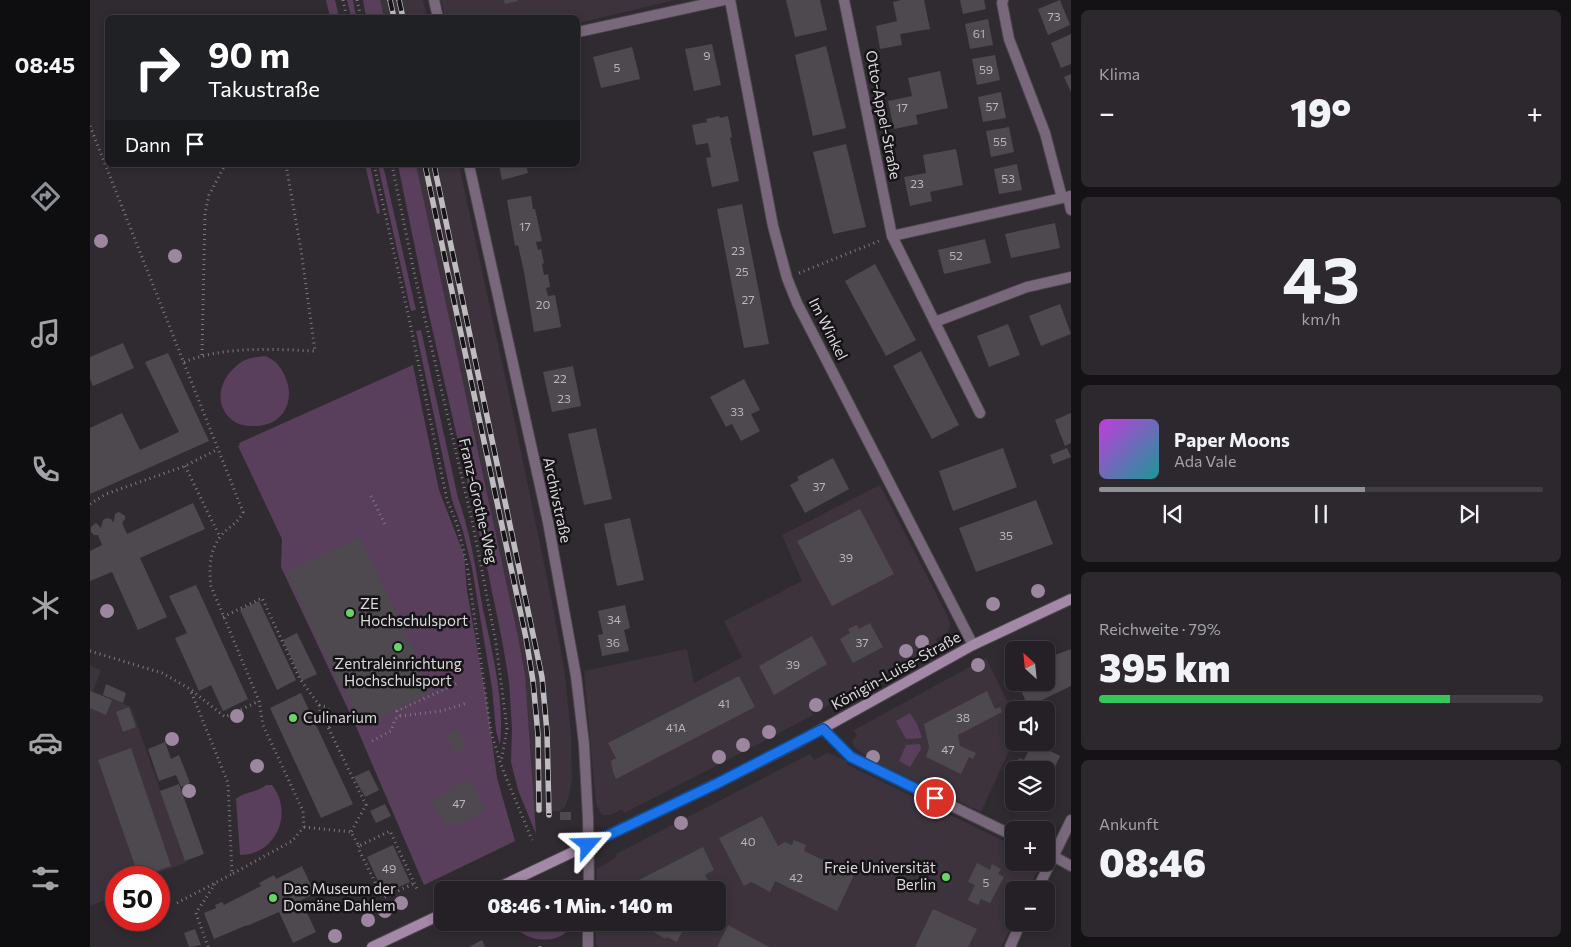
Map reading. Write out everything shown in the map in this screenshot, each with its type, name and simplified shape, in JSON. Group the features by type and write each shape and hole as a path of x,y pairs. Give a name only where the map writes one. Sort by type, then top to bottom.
{"main road":[{"name":"Königin-Luise-Straße","path":"512,881 716,784 823,729 974,645 1071,599"},
{"path":"372,947 434,918"}],"street":[{"path":"434,0 437,15"},
{"path":"580,32 724,0"},
{"name":"Im Winkel","path":"730,0 773,226 787,278 797,303 974,645"},
{"name":"Otto-Appel-Straße","path":"844,0 892,236 980,413"},
{"path":"1003,0 1009,39 1045,133 1071,210"},
{"name":"Archivstraße","path":"469,167 548,522 576,676 584,744 589,881"},
{"path":"892,236 1067,197"},
{"path":"935,322 1027,287 1071,277"},
{"path":"823,729 851,757 1005,832"},
{"path":"1055,846 1071,820"},
{"path":"1055,857 1071,866"},
{"path":"588,931 588,947"},
{"path":"1010,947 1017,931"}],"path":[{"path":"343,0 346,15"},
{"path":"357,0 360,15"},
{"path":"90,126 105,164"},
{"path":"106,167 243,512 240,519 220,537 209,566 211,586 260,701 263,725 303,811 304,827 292,841 177,903"},
{"path":"202,355 205,213 209,195 224,167"},
{"path":"184,362 202,355 262,348 314,351 301,250 286,167"},
{"path":"374,167 409,318 447,500 457,524 467,565 492,732 501,765 532,840"},
{"name":"Franz-Grothe-Weg","path":"392,167 416,282 473,525 496,643 507,729 501,765"},
{"path":"795,275 892,236"},
{"path":"90,504 106,494 185,466 218,448"},
{"path":"185,466 220,537"},
{"path":"371,496 386,526"},
{"path":"223,617 262,598 300,679 319,705 320,711 366,805 351,832"},
{"path":"90,651 162,673 190,689 225,718 260,701"},
{"path":"400,716 397,710 458,683"},
{"path":"190,689 228,783 232,874"},
{"path":"372,740 391,731 395,719 400,716 442,711 467,703"},
{"path":"319,705 327,707 333,720 329,728"},
{"path":"304,827 351,832"},
{"path":"359,846 390,831 418,891"},
{"path":"351,832 383,898 415,883"},
{"path":"208,947 196,913 215,883"}],"shaded area":[{"path":"326,0 335,0 339,15 330,15"},
{"path":"347,0 353,0 356,15 351,15"},
{"path":"363,0 380,0 384,15 366,15"},
{"path":"372,0 423,0 427,15 375,15"},
{"path":"441,0 675,0 580,23 580,15 445,15"},
{"path":"365,167 370,167 380,213 377,214"},
{"path":"378,167 383,167 416,310 411,311"},
{"path":"398,167 416,167 518,637 525,675 536,834 518,790 511,762 512,728 509,681 502,640 427,306"},
{"path":"406,167 459,167 513,413 565,675 571,735 572,778 565,807 559,811 528,813 513,687"},
{"path":"421,330 458,498 470,539 494,659 501,712 500,745 496,731 492,688 472,568 463,531 452,500 416,331"},
{"path":"266,356 277,364 285,375 289,397 287,406 282,415 264,425 248,426 237,423 224,411 221,403 220,395 225,380 230,372 243,361"},
{"name":"Zentraleinrichtung Hochschulsport","path":"413,365 439,490 464,555 467,591 487,703 497,778 515,841 424,885 355,724 281,567 282,539 238,446 240,445 239,443"},
{"path":"880,485 947,615 950,624 949,629 947,633 936,639 939,644 824,708 822,705 811,712 813,715 624,813 622,809 610,815 603,815 596,803 584,671 687,649 694,683 742,657 724,621 802,581 782,535"},
{"path":"986,658 1007,701 1005,701 1005,751 1009,751 981,812 872,760 854,747 852,740 857,736 854,730"},
{"path":"90,665 101,670 93,691 131,707 186,863 170,868 170,866 105,866 105,900 90,906"},
{"path":"910,713 917,724 922,738 906,739 896,721"},
{"path":"920,744 921,749 910,767 899,761 906,745"},
{"path":"827,753 847,761 846,764 1005,842 1005,871 1037,871 1032,881 1005,881 1005,931 1009,931 1001,947 598,947 596,945 596,931 726,931 726,881 596,881 597,869 617,857 616,854 810,754 814,760"},
{"path":"266,785 272,785 278,796 281,819 278,830 272,840 263,848 253,853 240,855 236,799"},
{"path":"519,931 567,931 553,939 534,938"}],"building":[{"path":"504,0 517,0 518,1 505,4"},
{"path":"786,0 820,0 827,30 795,37"},
{"path":"924,0 930,29 900,34 902,45 880,49 876,26 897,21 893,2"},
{"path":"960,0 984,0 986,9 963,14"},
{"path":"1060,0 1070,25 1048,35 1038,9"},
{"path":"988,19 993,45 970,49 965,24"},
{"path":"1071,34 1071,64 1061,68 1051,43"},
{"path":"712,44 721,85 694,91 685,49"},
{"path":"826,46 846,128 813,136 795,55"},
{"path":"632,47 640,79 601,88 593,57"},
{"path":"995,55 1000,80 977,85 972,59"},
{"path":"940,71 948,108 916,115 918,124 894,129 888,101 912,96 908,78"},
{"path":"1071,74 1071,92 1064,77"},
{"path":"1001,92 1006,118 983,122 978,97"},
{"path":"719,116 720,118 728,116 732,137 730,138 739,181 712,187 706,158 711,157 708,143 696,145 692,125 707,122 706,119"},
{"path":"1009,127 1014,152 991,157 986,131"},
{"path":"846,144 866,227 833,234 813,152"},
{"path":"956,149 963,185 930,192 932,201 910,206 904,177 926,173 923,155"},
{"path":"1017,164 1022,190 999,194 994,169"},
{"path":"499,167 526,167 528,173 502,180"},
{"path":"531,196 542,241 536,242 538,250 541,249 544,275 548,274 550,287 546,288 548,296 555,295 561,327 534,332 524,272 518,245 515,246 507,200"},
{"path":"742,204 769,344 744,348 717,209"},
{"path":"1055,223 1060,248 1011,258 1005,234"},
{"path":"985,239 991,263 944,274 938,250"},
{"path":"875,264 916,340 886,356 845,281"},
{"path":"1060,304 1071,334 1041,346 1029,316"},
{"path":"1008,324 1020,355 989,367 977,336"},
{"path":"123,343 134,368 93,386 90,379 90,357"},
{"path":"921,351 959,425 932,439 893,366"},
{"path":"168,353 209,441 90,494 90,428 122,413 140,450 179,432 145,362"},
{"path":"573,366 581,406 552,412 543,372"},
{"path":"744,379 760,410 751,414 760,431 741,441 732,424 726,427 710,397"},
{"path":"1071,413 1071,443 1065,446 1055,420"},
{"path":"596,428 612,499 584,505 568,434"},
{"path":"1003,448 1017,487 953,511 939,471"},
{"path":"1067,448 1071,457 1053,464 1050,455"},
{"path":"833,458 849,489 805,513 790,485 799,480 797,477"},
{"path":"1036,500 1053,544 976,572 959,528"},
{"path":"193,503 205,529 140,558 167,617 138,630 112,572 90,581 90,551 102,545 98,535 94,535 91,532 91,527 96,523 101,528 103,520 107,518 113,522 115,514 119,512 125,516 122,523 127,534"},
{"path":"860,509 894,574 832,606 797,541"},
{"path":"630,518 644,580 617,586 604,524"},
{"name":"ZE Hochschulsport","path":"360,537 415,653 412,655 430,693 362,725 343,686 340,687 286,572"},
{"path":"196,585 248,699 223,711 211,685 199,691 175,638 187,633 169,596"},
{"path":"259,601 296,680 277,690 240,610"},
{"path":"625,605 630,628 624,630 629,651 602,656 598,635 603,634 598,611"},
{"path":"870,623 883,647 853,663 840,639 850,633 848,629 857,625 859,629"},
{"path":"297,633 317,674 302,681 283,640"},
{"path":"812,636 827,664 774,695 759,666"},
{"path":"1071,649 1071,686 1043,701 1026,701 1021,691 1055,691 1055,655"},
{"path":"739,676 755,707 616,779 611,761 616,758 608,743"},
{"path":"106,684 126,693 123,703 103,695"},
{"path":"90,691 112,700 106,715 90,708"},
{"path":"987,691 995,709 1000,707 1002,712 958,735 960,746 976,753 973,759 969,757 961,774 926,757 929,747 924,724"},
{"path":"301,693 353,804 321,818 270,708"},
{"path":"129,707 136,727 123,732 116,712"},
{"path":"326,710 331,719 326,721 322,712"},
{"path":"457,729 466,747 455,753 446,735"},
{"path":"165,742 171,759 179,755 190,783 181,787 176,775 159,781 148,749"},
{"path":"131,748 171,866 135,866 98,760"},
{"path":"1028,751 1050,751 1060,756 1055,767 1055,761 1018,761 1019,758 1024,760"},
{"path":"369,770 379,790 365,797 354,777"},
{"path":"467,780 470,785 472,784 485,809 479,812 480,814 455,826 454,823 446,827 432,800 453,790 452,787"},
{"path":"179,784 204,854 185,861 160,791"},
{"path":"385,804 391,816 376,823 370,811"},
{"path":"560,812 571,812 571,820 560,820"},
{"path":"762,816 778,846 785,842 792,845 794,840 806,845 804,851 854,875 837,911 775,881 770,892 751,882 744,886 719,838"},
{"path":"393,845 410,882 384,894 367,857"},
{"path":"703,847 714,870 705,875 708,880 706,881 637,881"},
{"path":"977,863 990,870 992,864 1001,869 998,874 1004,877 990,903 981,899 978,905 968,900 975,885 968,882"},
{"path":"302,866 315,894 301,900 316,932 293,943 279,912 214,939 204,913 216,908 215,905 222,902 224,905 261,886 259,883 274,875 276,879"},
{"path":"933,909 977,929 968,947 915,947"},
{"path":"728,925 769,947 717,947"},
{"path":"195,929 201,945 189,947 184,933"},
{"path":"652,931 682,931 677,942 667,937 666,939"},
{"path":"482,940 485,947 469,947"}],"railway":[{"path":"390,0 393,15"},
{"path":"399,0 402,15"},
{"path":"425,167 526,638 533,681 538,735 539,810"},
{"path":"434,167 542,677 547,732 549,815"}],"place":[{"name":"ZE Hochschulsport","path":"350,613"},
{"name":"Zentraleinrichtung Hochschulsport","path":"398,647"},
{"name":"Culinarium","path":"293,718"},
{"name":"Freie Universität Berlin","path":"946,877"},
{"name":"Das Museum der Domäne Dahlem","path":"273,898"}],"route":[{"path":"588,845 637,823 823,729 851,757 935,798"}]}
